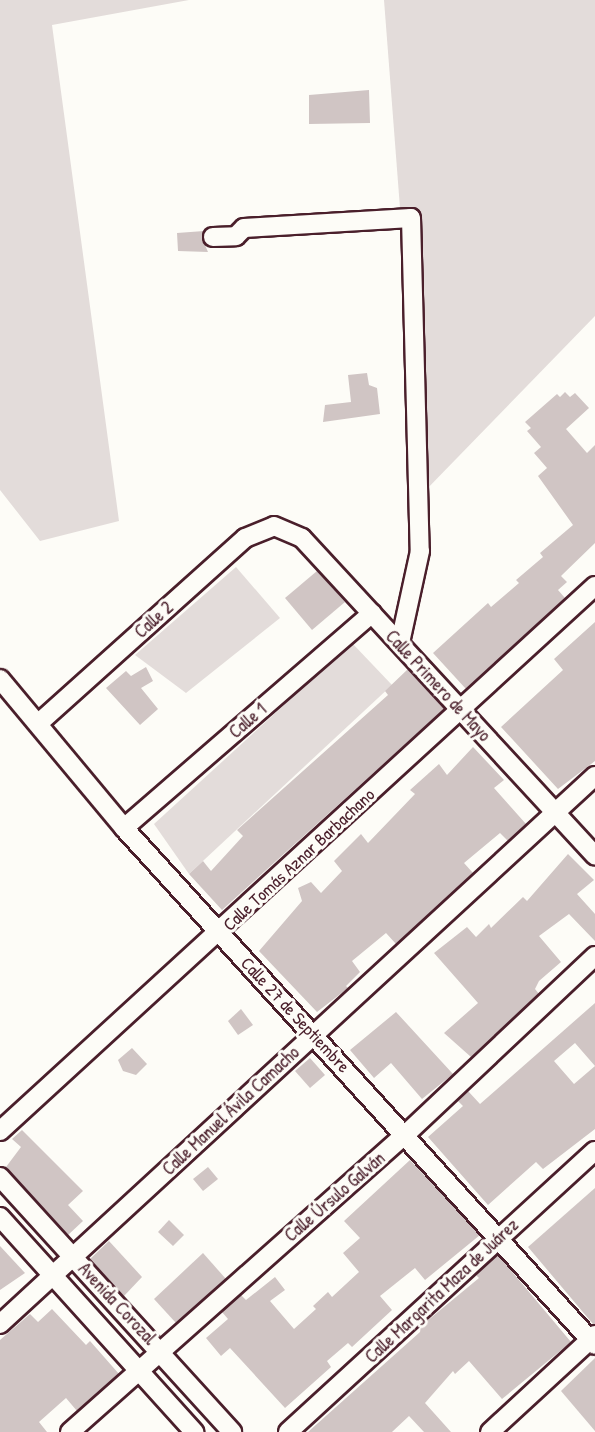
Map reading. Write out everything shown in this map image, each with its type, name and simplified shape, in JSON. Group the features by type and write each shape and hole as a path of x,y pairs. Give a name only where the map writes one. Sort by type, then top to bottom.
{"street":[{"path":"213,237 236,236 244,228 411,218 420,551 400,643"},
{"name":"Calle Primero de Mayo","path":"274,526 302,538 595,856"},
{"name":"Calle 2","path":"40,723 245,538 274,526"},
{"name":"Calle Tomás Aznar Barbachano","path":"0,1131 219,934 595,586"},
{"name":"Calle 1","path":"124,828 372,614"},
{"name":"Calle 27 de Septiembre","path":"0,679 40,723 124,828 219,934 314,1034 593,1340"},
{"name":"Calle Manuel Ávila Camacho","path":"0,1324 595,776"},
{"name":"Calle Úrsulo Galván","path":"70,1432 405,1135 595,956"},
{"name":"Calle Margarita Maza de Juárez","path":"288,1432 595,1151"},
{"name":"Avenida Corozal","path":"0,1178 161,1351 232,1432"},
{"name":"Avenida Corozal","path":"0,1216 194,1432"},
{"path":"490,1432 593,1340"}],"shaded area":[{"path":"0,0 189,0 52,25 119,521 40,541 0,490"},
{"path":"384,0 595,0 595,316 422,494"},
{"path":"236,567 280,618 186,693 135,655"},
{"path":"352,643 392,685 189,874 154,824"}],"building":[{"path":"369,90 370,123 309,124 309,95"},
{"path":"204,231 202,238 208,252 178,251 177,233"},
{"path":"367,373 369,385 377,388 380,414 323,422 325,405 351,402 348,375"},
{"path":"565,392 570,397 575,393 589,408 566,429 587,453 595,445 595,543 561,576 567,582 558,590 565,598 466,689 433,653 488,603 491,607 519,583 516,580 543,557 540,553 573,525 538,476 547,468 534,453 541,447 527,431 531,428 525,422 557,394 560,397"},
{"path":"317,571 345,602 312,630 285,598"},
{"path":"595,622 595,761 558,789 501,727 563,670 554,659"},
{"path":"146,667 153,681 141,688 158,709 140,725 106,688 126,671 131,676"},
{"path":"408,669 444,709 222,910 189,874 203,861 211,871 243,836 237,830 388,695 385,691"},
{"path":"473,747 504,780 494,788 526,824 508,841 500,833 464,863 473,873 396,944 386,933 352,961 360,972 346,986 348,988 317,1012 259,951 302,901 298,888 311,882 321,893 342,871 334,861 361,834 368,843 415,794 410,790 439,764 447,775"},
{"path":"568,854 594,880 577,894 595,914 595,941 569,914 539,936 561,962 539,981 535,989 539,994 471,1057 444,1033 478,1003 434,953 467,927 476,937 489,924 491,928 523,897 527,901"},
{"path":"595,1003 595,1066 595,1129 543,1169 536,1162 488,1205 428,1137 463,1106 458,1101 468,1091 480,1104","holes":["575,1043 595,1066 574,1084 554,1061"]},
{"path":"241,1009 253,1025 238,1035 228,1021"},
{"path":"396,1012 453,1074 422,1099 391,1063 374,1078 350,1050"},
{"path":"132,1048 147,1064 136,1075 123,1071 118,1060"},
{"path":"310,1058 325,1075 310,1088 295,1071"},
{"path":"22,1130 83,1191 68,1205 83,1221 68,1235 6,1167 21,1147 12,1139"},
{"path":"410,1160 480,1235 425,1280 415,1268 380,1296 392,1310 352,1347 348,1343 327,1361 331,1367 285,1408 230,1348 221,1356 206,1338 228,1319 222,1312 241,1295 246,1300 275,1277 285,1290 270,1301 294,1329 316,1309 313,1306 328,1292 332,1297 359,1272 343,1253 360,1238 344,1221"},
{"path":"208,1167 218,1179 203,1191 193,1179"},
{"path":"595,1188 595,1324 593,1324 528,1247"},
{"path":"169,1220 184,1235 173,1246 158,1232"},
{"path":"109,1241 142,1277 124,1296 90,1259"},
{"path":"0,1246 25,1273 0,1290"},
{"path":"203,1253 226,1279 176,1323 154,1299"},
{"path":"498,1255 571,1342 502,1399 469,1361 455,1374 453,1371 425,1403 451,1432 424,1432 409,1416 392,1432 308,1432 420,1332 421,1326 479,1278 476,1275"},
{"path":"52,1309 86,1345 90,1341 119,1374 77,1411 66,1398 39,1422 47,1432 0,1432 0,1340 30,1314 38,1322"},
{"path":"595,1358 595,1431 561,1391"}]}
